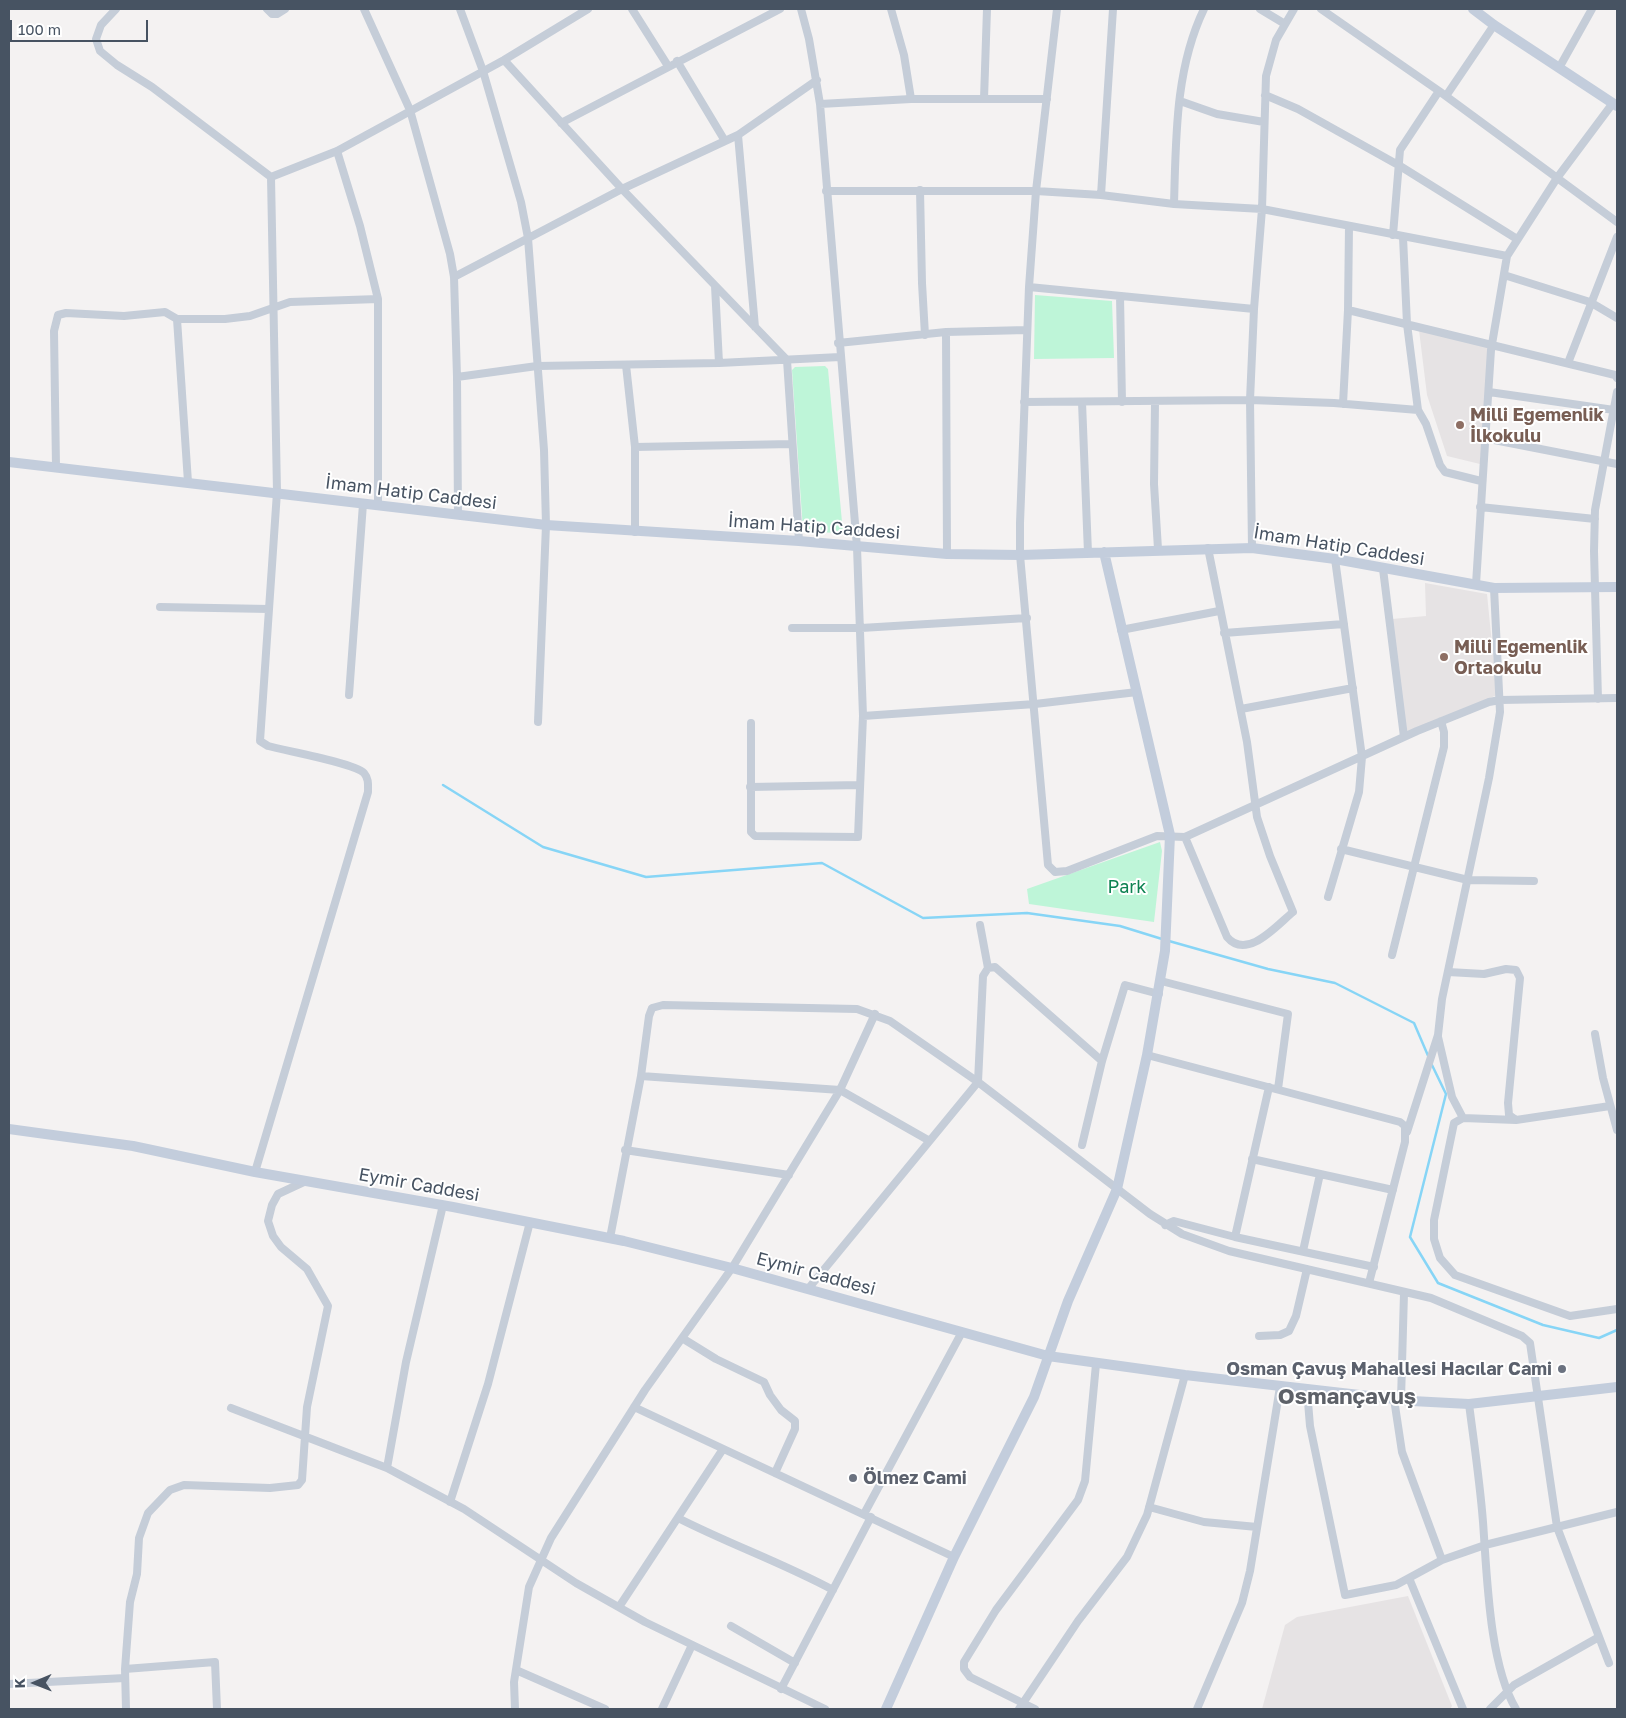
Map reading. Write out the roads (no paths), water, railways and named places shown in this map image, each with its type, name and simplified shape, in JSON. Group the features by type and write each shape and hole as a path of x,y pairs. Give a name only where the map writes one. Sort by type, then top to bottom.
{"street":[{"path":"116,9 101,25 96,39 100,51 117,66 152,87 271,177"},
{"path":"267,9 272,14 277,14 285,9"},
{"path":"364,9 410,110 447,236 454,277 458,515"},
{"path":"460,9 483,71 521,202 528,238 544,450 546,525 538,722"},
{"path":"271,177 337,152 410,110 504,60 588,9"},
{"path":"632,9 668,66"},
{"path":"561,123 780,9"},
{"path":"751,722 749,822 751,832 756,836 858,837 863,716 857,547 838,343 820,104 817,80 801,9"},
{"path":"891,9 904,55 910,99"},
{"path":"984,98 986,9"},
{"path":"1057,9 1036,191 1029,287 1020,555 1048,865 1055,872 1067,871 1085,866 1157,836 1185,837 1404,737 1441,721 1500,700 1617,698"},
{"path":"1101,195 1113,9"},
{"path":"1174,204 1180,101 1187,51 1204,9"},
{"path":"1260,9 1285,24"},
{"path":"1252,548 1250,400 1254,309 1262,209 1266,76 1276,40 1294,9"},
{"path":"1321,9 1442,93 1617,222"},
{"path":"1473,9 1615,105 1556,178 1507,256 1492,344 1481,480 1476,584"},
{"path":"1559,68 1592,9"},
{"path":"1394,235 1400,150 1494,25"},
{"path":"504,60 622,189 788,360 799,541"},
{"path":"677,62 725,141"},
{"path":"454,277 622,189 738,134 817,80"},
{"path":"1265,95 1298,109 1400,166 1518,239"},
{"path":"820,104 910,99 1047,98"},
{"path":"1180,101 1217,114 1264,122"},
{"path":"738,134 755,327"},
{"path":"337,152 360,226 378,299 378,506"},
{"path":"255,1172 368,792 368,781 363,772 349,766 268,746 260,741 277,492 271,177"},
{"path":"920,190 925,335"},
{"path":"826,191 1036,191 1101,195 1174,204 1262,209 1507,256"},
{"path":"1343,404 1348,310 1349,226"},
{"path":"1403,237 1407,324 1418,410 1426,424 1440,465 1446,472 1481,480"},
{"path":"1568,363 1590,302 1617,237"},
{"path":"1504,275 1590,302 1617,318"},
{"path":"716,286 719,363"},
{"path":"1029,287 1254,309"},
{"path":"1120,296 1122,402"},
{"path":"56,467 54,331 58,315 66,313 124,316 165,312 177,319 224,319 250,316 290,302 378,299"},
{"path":"1348,310 1616,375 1617,378"},
{"path":"177,319 188,482"},
{"path":"838,343 946,332 1027,330"},
{"path":"946,332 947,554"},
{"path":"457,377 537,366 719,363 840,357"},
{"path":"626,365 635,447 635,532"},
{"path":"1489,392 1614,410"},
{"path":"1598,699 1594,588 1595,519 1603,461 1617,392"},
{"path":"1024,402 1155,403 1250,400 1343,404 1418,410"},
{"path":"1082,402 1088,553"},
{"path":"1155,403 1154,484 1158,549"},
{"path":"1484,438 1617,464"},
{"path":"635,447 792,444"},
{"name":"İmam Hatip Caddesi","path":"9,462 546,525 635,532 799,541 947,554 1020,555 1158,549 1252,548 1335,558 1383,569 1494,588 1617,587"},
{"path":"349,695 363,504"},
{"path":"1480,507 1595,519"},
{"path":"1185,837 1227,937 1232,943 1240,946 1259,940 1293,912 1270,856 1256,806 1240,708 1219,612 1208,548"},
{"path":"886,1709 954,1557 1034,1397 1068,1301 1117,1189 1147,1055 1161,981 1168,923 1170,835 1104,552"},
{"path":"1328,897 1359,792 1362,757 1335,558"},
{"path":"1383,569 1404,737"},
{"path":"1369,1283 1407,1132 1438,1035 1448,972 1489,778 1500,712 1494,588"},
{"path":"160,607 269,609"},
{"path":"1121,630 1219,612"},
{"path":"792,628 861,628 1027,618"},
{"path":"1224,633 1344,624"},
{"path":"1240,708 1353,688"},
{"path":"863,716 1034,704 1137,692"},
{"path":"1392,955 1444,747 1444,732 1441,721"},
{"path":"750,787 860,785"},
{"path":"1341,849 1468,880 1534,881"},
{"path":"808,1289 928,1140 978,1082 984,976 988,968 980,925"},
{"path":"988,968 994,967 1102,1061"},
{"path":"1448,972 1484,974 1506,969 1516,970 1520,978 1508,1103 1510,1115 1516,1120"},
{"path":"1161,981 1288,1014 1278,1089"},
{"path":"1082,1145 1102,1061 1125,985 1158,994"},
{"path":"610,1238 625,1150 641,1076 649,1016 656,1006 857,1009 875,1014 890,1022 978,1082 1117,1189 1182,1234 1208,1245 1404,1293 1432,1298 1522,1336 1530,1343 1557,1527 1609,1663"},
{"path":"515,1709 516,1670 529,1587 551,1538 634,1407 732,1268 840,1090 875,1014"},
{"path":"1595,1034 1617,1130"},
{"path":"1438,1035 1452,1097 1463,1118"},
{"path":"1147,1055 1400,1122 1405,1126 1407,1132"},
{"path":"641,1076 840,1090 928,1140"},
{"path":"1234,1237 1269,1087"},
{"path":"1610,1106 1516,1120 1463,1118 1454,1123 1434,1220 1434,1239 1440,1258 1455,1275 1570,1316 1617,1309"},
{"name":"Eymir Caddesi","path":"9,1129 132,1146 255,1172 443,1205 610,1238 732,1268 1048,1356 1096,1364 1397,1400 1469,1404 1539,1398 1617,1387"},
{"path":"625,1150 789,1175"},
{"path":"1252,1160 1393,1190"},
{"path":"1303,1251 1320,1174"},
{"path":"126,1709 125,1669 130,1602 137,1574 139,1538 148,1513 170,1490 184,1485 270,1488 298,1485 302,1480 312,1376 328,1306 306,1270 281,1247 273,1236 268,1221 272,1205 278,1194 306,1181"},
{"path":"387,1468 406,1362 443,1205"},
{"path":"1165,1224 1174,1221 1234,1237 1374,1266"},
{"path":"450,1502 488,1384 530,1222"},
{"path":"1259,1336 1280,1335 1289,1331 1296,1316 1307,1270"},
{"path":"1404,1293 1397,1400 1402,1452 1442,1560"},
{"path":"782,1689 962,1332"},
{"path":"682,1338 716,1359 764,1382 770,1395 781,1410 795,1421 795,1429 774,1473"},
{"path":"1035,1709 1021,1706 970,1678 964,1669 964,1662 996,1610 1078,1500 1085,1481 1096,1364"},
{"path":"1021,1706 1078,1621 1127,1557 1149,1507 1185,1375"},
{"path":"1197,1709 1242,1603 1257,1528 1280,1387"},
{"path":"1308,1390 1310,1426 1345,1595 1396,1584 1442,1560 1485,1545 1617,1512"},
{"path":"1469,1404 1492,1624 1506,1692 1516,1709"},
{"path":"634,1407 954,1557"},
{"path":"231,1408 387,1468 450,1502 619,1607 692,1645 825,1709"},
{"path":"619,1607 724,1449"},
{"path":"1149,1507 1204,1522 1257,1528"},
{"path":"678,1518 715,1537 784,1564 833,1590"},
{"path":"1410,1578 1463,1709"},
{"path":"731,1626 795,1663"},
{"path":"1490,1709 1514,1685 1599,1637"},
{"path":"662,1709 692,1645"},
{"path":"125,1669 214,1662 216,1709"},
{"path":"516,1670 605,1709"},
{"path":"9,1684 125,1678"}],"waterway":[{"path":"443,785 543,847 646,877 822,863 923,918 1027,913 1120,926 1162,939"},
{"path":"1169,941 1268,969 1335,983 1414,1023 1429,1058"},
{"path":"1431,1063 1446,1094 1410,1237 1438,1283 1543,1325 1599,1338 1617,1330"}],"place":[{"name":"Milli Egemenlik İlkokulu","path":"1460,425"},
{"name":"Milli Egemenlik Ortaokulu","path":"1444,657"},
{"name":"Osman Çavuş Mahallesi Hacılar Cami","path":"1562,1369"},
{"name":"Ölmez Cami","path":"853,1478"}],"district":[{"name":"Osmançavuş","path":"1347,1397"}],"park label":[{"name":"Park","path":"1127,887"}]}
